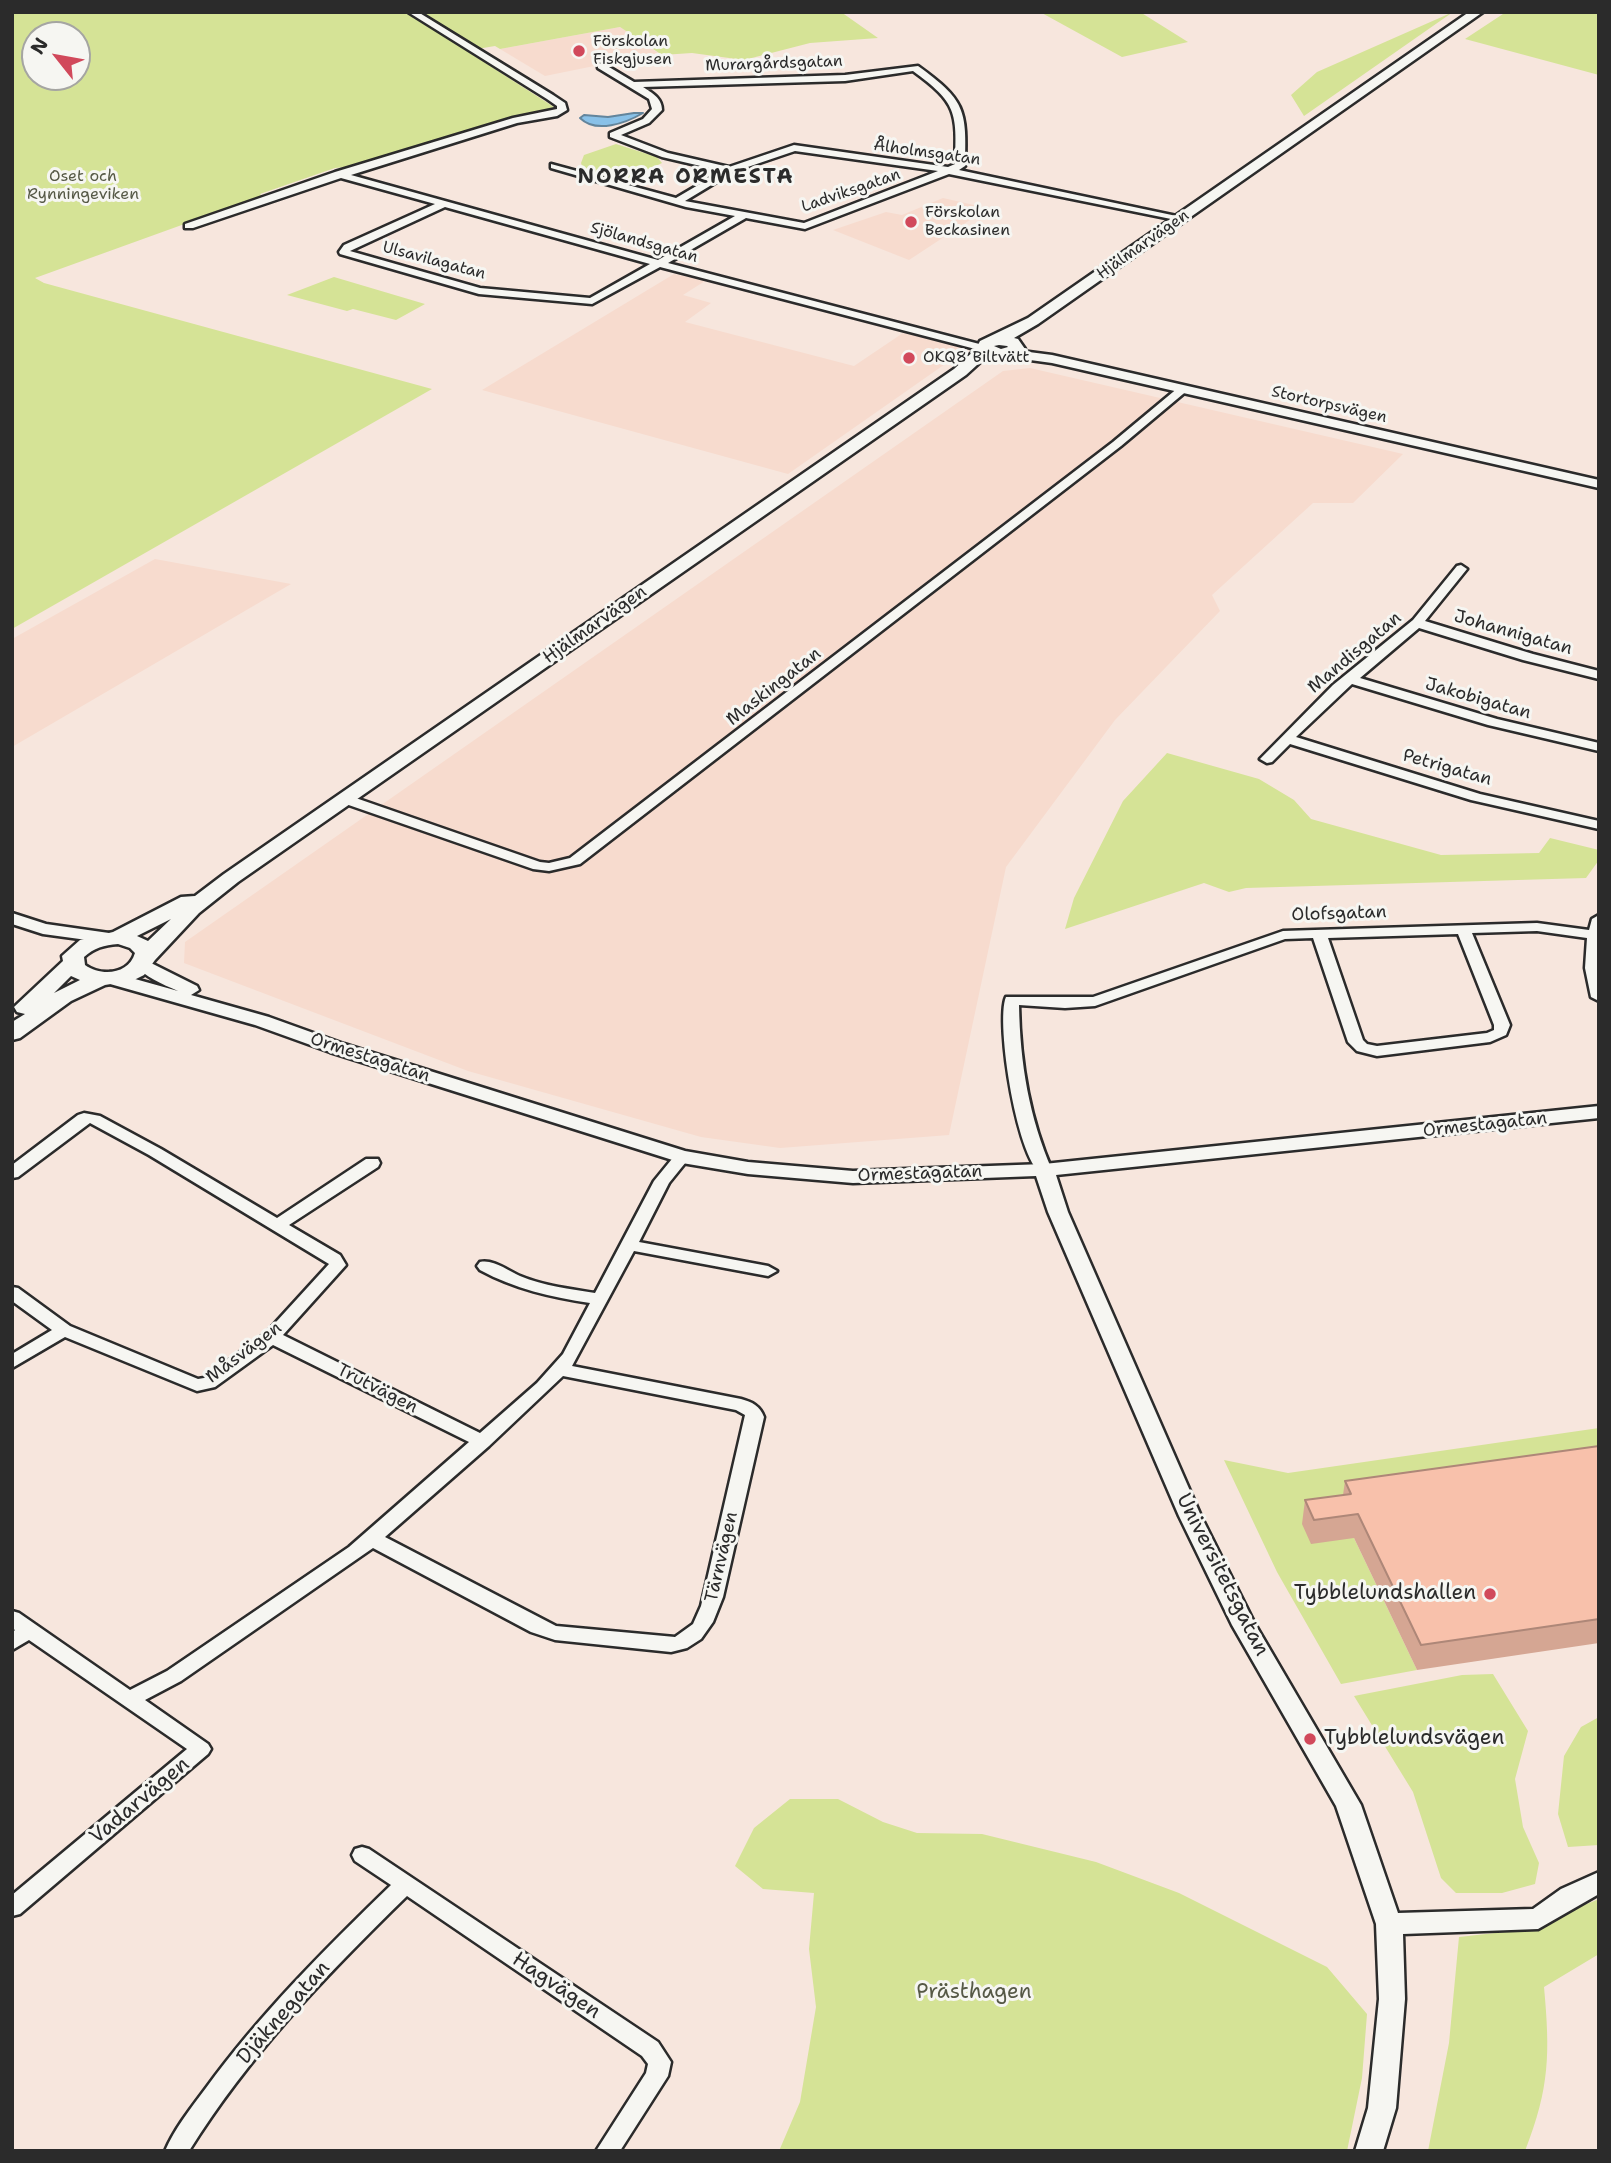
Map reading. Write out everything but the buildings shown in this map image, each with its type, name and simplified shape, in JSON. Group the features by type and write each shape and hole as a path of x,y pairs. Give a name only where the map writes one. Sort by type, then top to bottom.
{"main road":[{"name":"Hjälmarvägen","path":"144,960 192,909 231,878 960,372 1030,329 1033,321 1477,12"},
{"name":"Hjälmarvägen","path":"73,960 89,944 113,938 231,878"},
{"path":"12,1033 63,996 105,979 128,974 144,960 138,943 113,938"},
{"path":"12,1018 73,960 82,975 105,979"}],"street":[{"path":"189,226 338,174 503,124 562,110 562,105 556,101 412,12"},
{"path":"601,66 654,99 657,110 646,121 613,135 665,155 730,170"},
{"name":"Murargårdsgatan","path":"634,85 845,78 915,68 950,93 962,121 960,166 952,171"},
{"name":"Ålholmsgatan","path":"677,201 730,170 794,148 952,171 1181,218"},
{"name":"Ladviksgatan","path":"555,166 677,201 805,226 952,171"},
{"name":"Sjölandsgatan","path":"338,174 660,264 942,336 1000,347"},
{"name":"Ulsavilagatan","path":"443,204 348,247 344,252 479,291 589,301 598,299 660,264"},
{"path":"660,264 745,215"},
{"name":"Stortorpsvägen","path":"1000,347 1599,484"},
{"name":"Maskingatan","path":"345,799 530,864 549,867 575,861 1117,444 1183,389"},
{"name":"Mandisgatan","path":"1267,759 1338,688 1417,623 1461,569"},
{"name":"Johannigatan","path":"1417,623 1528,657 1599,675"},
{"name":"Jakobigatan","path":"1349,679 1493,722 1599,747"},
{"name":"Petrigatan","path":"1287,739 1465,794 1599,825"},
{"path":"12,918 43,929 113,938"},
{"path":"1599,919 1592,968 1599,997"},
{"name":"Olofsgatan","path":"1011,999 1078,1003 1095,1000 1277,937 1547,927 1595,935"},
{"path":"43,929 66,944 73,960"},
{"path":"1319,934 1356,1042 1363,1048 1377,1051 1490,1037 1501,1032 1502,1026 1463,929"},
{"name":"Ormestagatan","path":"144,960 163,978 262,1021 337,1048 682,1157 748,1168 853,1177 1044,1170 1599,1112"},
{"name":"Ormestagatan","path":"105,979 262,1021"},
{"name":"Universitetsgatan","path":"1011,999 1017,1087 1032,1145 1044,1170 1058,1212 1190,1516 1244,1625 1348,1805 1389,1924 1392,1999 1382,2108 1369,2151"},
{"name":"Måsvägen","path":"12,1173 85,1118 94,1119 155,1152 334,1259 338,1265 272,1336 209,1384 197,1385 64,1329 12,1292"},
{"path":"12,1618 130,1699 174,1676 372,1539 560,1370 570,1357 663,1181 682,1157"},
{"path":"277,1225 372,1163"},
{"path":"629,1245 768,1271"},
{"path":"486,1266 511,1282 601,1299"},
{"path":"12,1362 64,1329"},
{"name":"Trutvägen","path":"272,1336 483,1442"},
{"name":"Tärnvägen","path":"372,1539 538,1627 555,1633 671,1645 684,1643 696,1634 706,1622 713,1597 755,1417 753,1411 741,1405 560,1370"},
{"path":"12,1643 29,1630"},
{"name":"Vadarvägen","path":"12,1908 201,1749 130,1699"},
{"name":"Hagvägen","path":"362,1855 650,2049 660,2062 657,2076 607,2151"},
{"path":"1389,1924 1538,1919 1570,1896 1599,1882"},
{"name":"Djäknegatan","path":"176,2151 191,2126 283,2009 405,1885"}],"shaded area":[{"name":"Förskolan Fiskgjusen","path":"620,27 658,53 545,76 500,49"},
{"name":"Förskolan Beckasinen","path":"943,198 974,205 979,214 909,260 833,230 886,212 902,215"},
{"path":"674,274 705,281 683,295 711,303 685,322 854,366 903,333 968,348 788,474 482,390"},
{"path":"1030,368 1403,454 1353,503 1313,503 1212,595 1220,611 1115,720 1006,867 949,1135 780,1148 701,1137 468,1071 184,963 185,942 1003,371"},
{"path":"155,559 291,584 12,747 12,639"}],"green space":[{"name":"Oset och Rynningeviken","path":"12,12 406,12 554,107 548,112 529,115 355,166 335,168 35,278 44,283 432,389 12,629"},
{"path":"416,12 841,12 878,38 810,43 744,60 692,53 662,55 620,27 500,49 495,46 477,49"},
{"path":"1040,12 1140,12 1188,42 1122,57"},
{"path":"1453,12 1304,116 1291,95 1317,72"},
{"path":"1506,12 1599,12 1599,75 1465,39"},
{"path":"616,144 657,157 662,163 624,181 583,169 581,163 584,155"},
{"path":"334,277 425,304 396,320 353,309 347,311 287,295"},
{"path":"1167,753 1259,779 1294,800 1311,819 1441,855 1539,853 1550,838 1599,850 1599,860 1586,878 1246,888 1229,892 1204,883 1065,929 1074,898 1123,801"},
{"path":"1599,1428 1599,1470 1354,1538 1417,1670 1341,1684 1277,1572 1224,1460 1288,1473"},
{"path":"1493,1674 1528,1731 1515,1779 1523,1827 1539,1863 1535,1884 1502,1893 1456,1893 1441,1878 1413,1792 1354,1696 1462,1675"},
{"path":"1599,1717 1599,1845 1568,1847 1558,1814 1564,1756 1581,1727"},
{"name":"Prästhagen","path":"790,1799 838,1799 883,1822 917,1833 982,1834 1096,1862 1179,1893 1327,1967 1367,2014 1362,2078 1347,2151 779,2151 800,2102 816,2007 809,1949 814,1893 763,1889 735,1866 754,1828"},
{"path":"1599,1899 1599,1954 1544,1987 1547,2051 1544,2088 1525,2151 1428,2151 1449,2043 1459,1937 1522,1930"}],"water":[{"path":"643,113 620,123 602,126 587,123 580,118 584,115 608,117"}],"place":[{"name":"Förskolan Fiskgjusen","path":"579,51"},
{"name":"Förskolan Beckasinen","path":"911,222"},
{"name":"OKQ8 Biltvätt","path":"909,358"},
{"name":"Tybblelundshallen","path":"1490,1594"},
{"name":"Tybblelundsvägen","path":"1310,1739"}],"district":[{"name":"NORRA ORMESTA","path":"686,178"}]}
